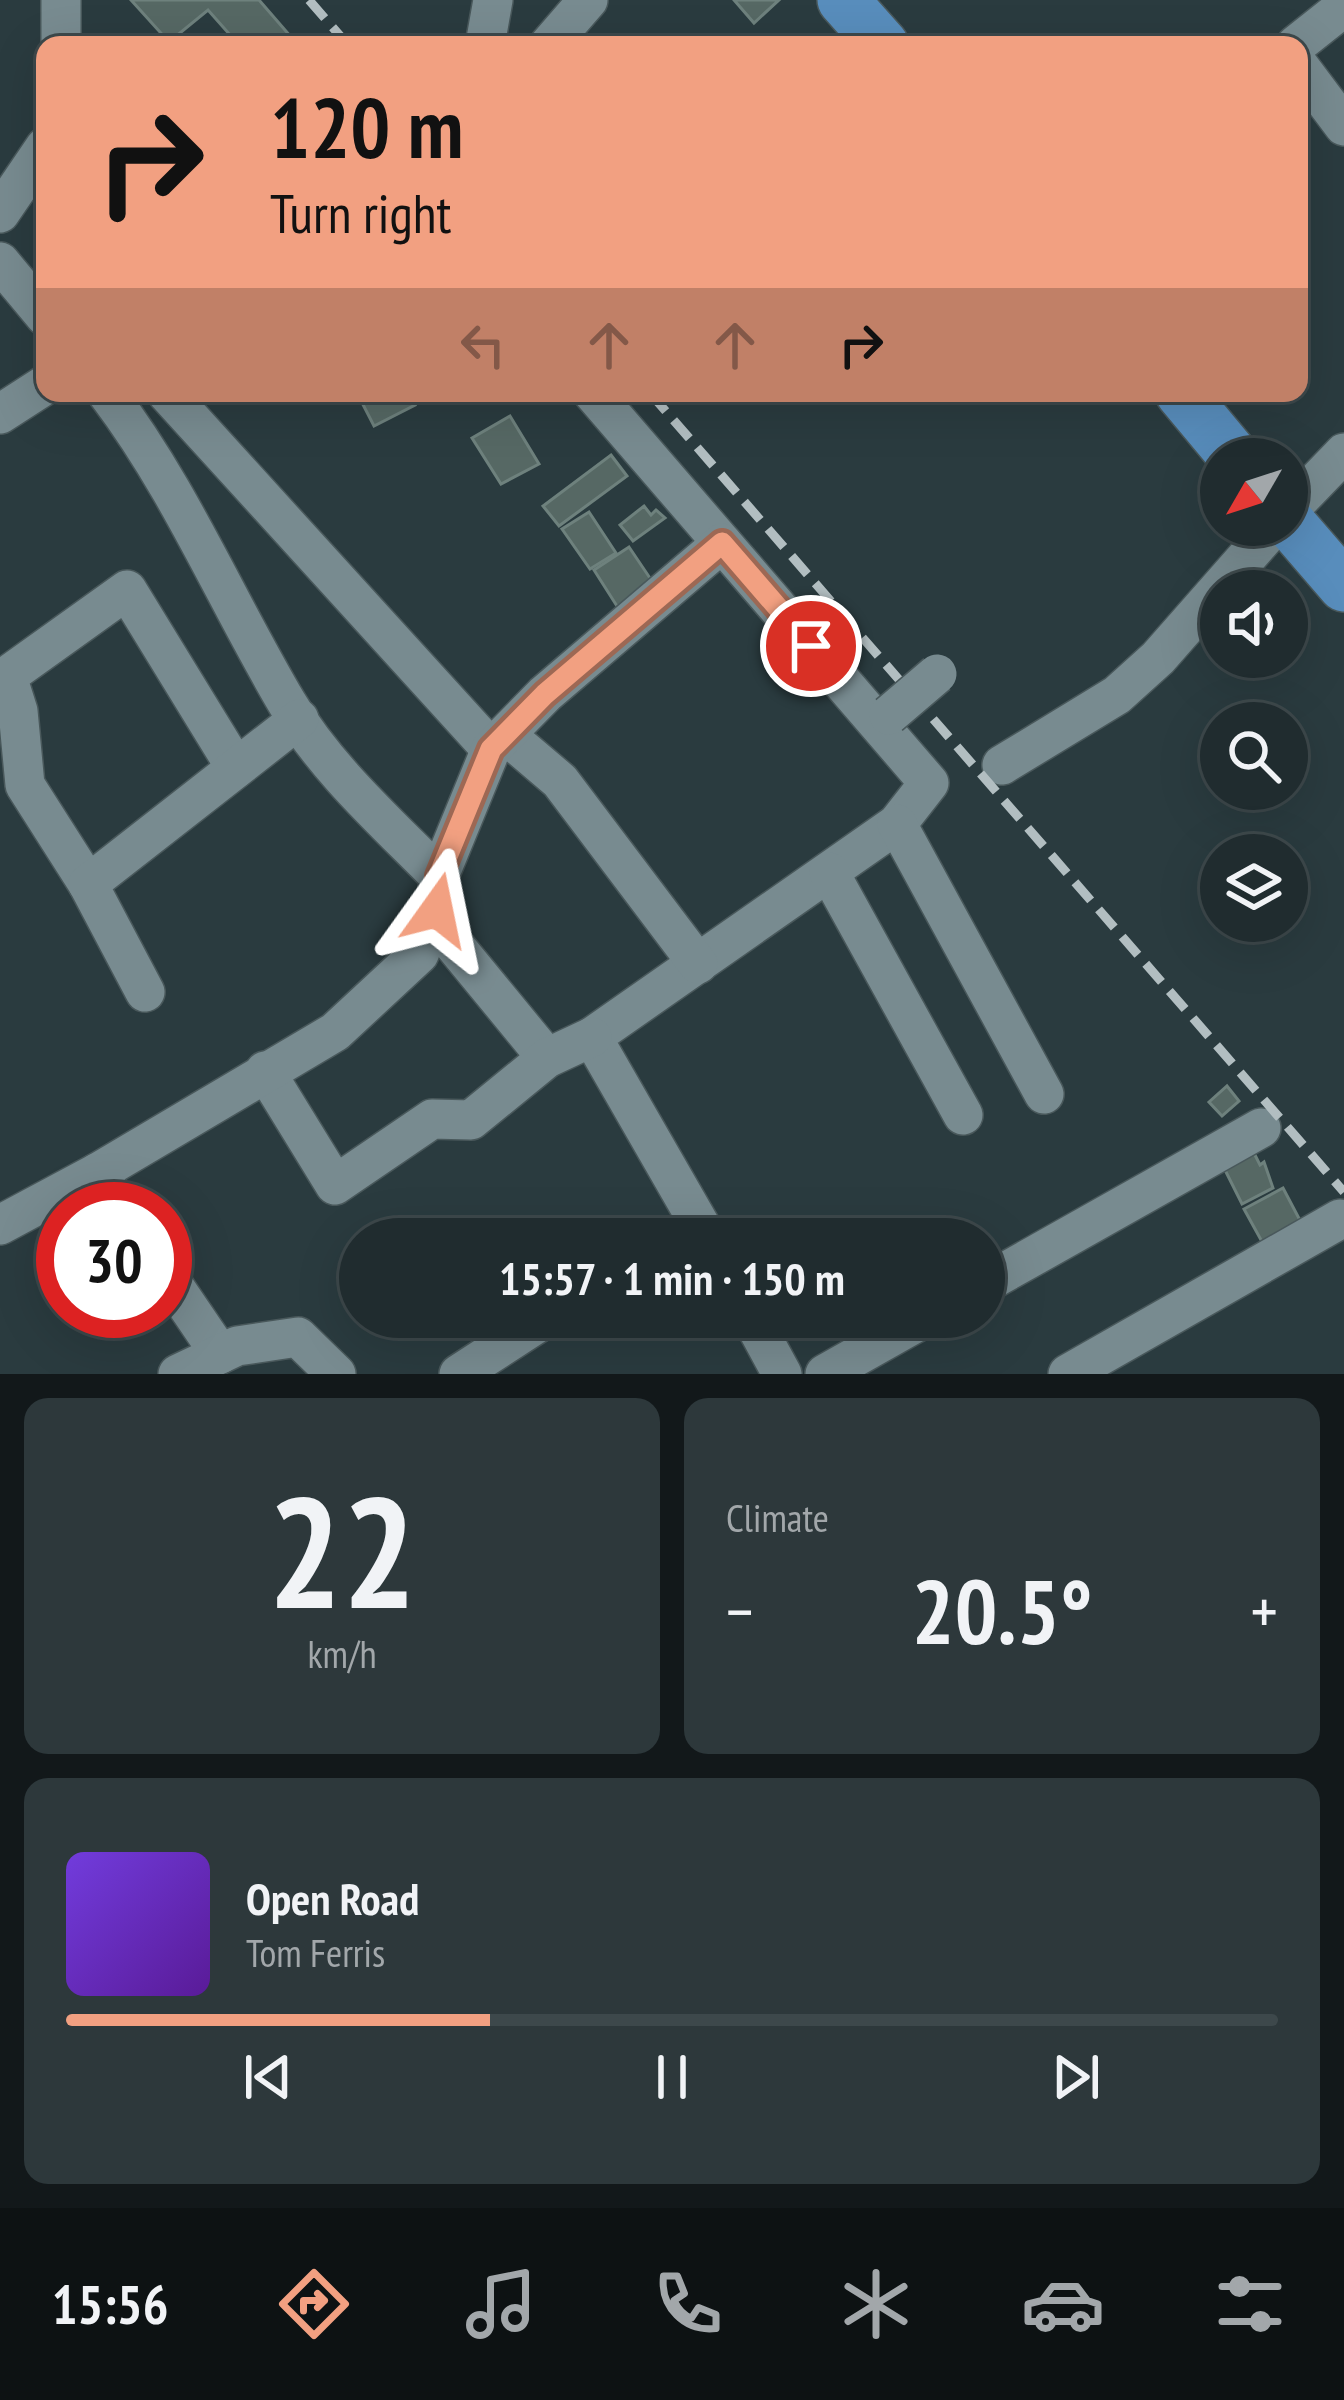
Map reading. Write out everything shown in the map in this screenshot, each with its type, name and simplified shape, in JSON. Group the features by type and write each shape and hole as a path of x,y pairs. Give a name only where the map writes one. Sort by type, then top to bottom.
{"main road":[{"path":"843,0 875,36"},
{"path":"1188,402 1218,438"},
{"path":"1308,542 1344,586"}],"street":[{"path":"61,0 61,36"},
{"path":"487,36 493,0"},
{"path":"557,36 588,0"},
{"path":"1308,36 1344,8"},
{"path":"1308,78 1344,126"},
{"path":"0,212 36,160"},
{"path":"0,262 36,305"},
{"path":"0,414 36,391"},
{"path":"113,402 155,461 298,719 347,783 439,876"},
{"path":"175,402 499,742 560,781 698,964"},
{"path":"265,1071 335,1185 432,1119 471,1120 547,1058 592,1037 897,824 929,783 600,402"},
{"path":"1308,493 1344,453"},
{"path":"0,1225 334,1032 419,953 437,910 439,876 499,742 545,694 722,543"},
{"path":"1002,765 1117,695 1158,658 1257,546"},
{"path":"146,992 88,884 25,784 19,711 8,676 128,590 236,768"},
{"path":"889,716 937,674"},
{"path":"88,884 298,719"},
{"path":"897,824 1044,1094"},
{"path":"829,872 963,1115"},
{"path":"432,917 547,1058"},
{"path":"592,1037 684,1218"},
{"path":"1005,1272 1261,1128"},
{"path":"97,1173 103,1182"},
{"path":"1068,1374 1340,1219"},
{"path":"192,1313 220,1354"},
{"path":"178,1374 237,1346 298,1337 335,1374"},
{"path":"458,1374 514,1338"},
{"path":"762,1338 782,1374"},
{"path":"825,1374 889,1338"}],"building":[{"path":"131,0 259,0 290,36 231,36 208,10 176,36 164,36"},
{"path":"734,0 779,0 754,23"},
{"path":"362,402 414,402 415,405 374,426"},
{"path":"510,416 539,464 501,484 472,438"},
{"path":"611,455 627,476 559,526 543,506"},
{"path":"644,506 651,515 656,510 665,518 633,541 620,525"},
{"path":"589,512 616,553 590,569 562,529"},
{"path":"629,547 658,590 622,614 594,570"},
{"path":"1227,1086 1239,1101 1222,1116 1209,1102"},
{"path":"1253,1151 1260,1165 1264,1162 1273,1188 1242,1204 1221,1162"},
{"path":"1283,1188 1304,1228 1266,1249 1244,1209"}],"railway":[{"path":"309,0 340,36"},
{"path":"658,402 1344,1192"}],"route":[{"path":"437,910 439,876 491,749 545,694 722,543 811,646"}]}
